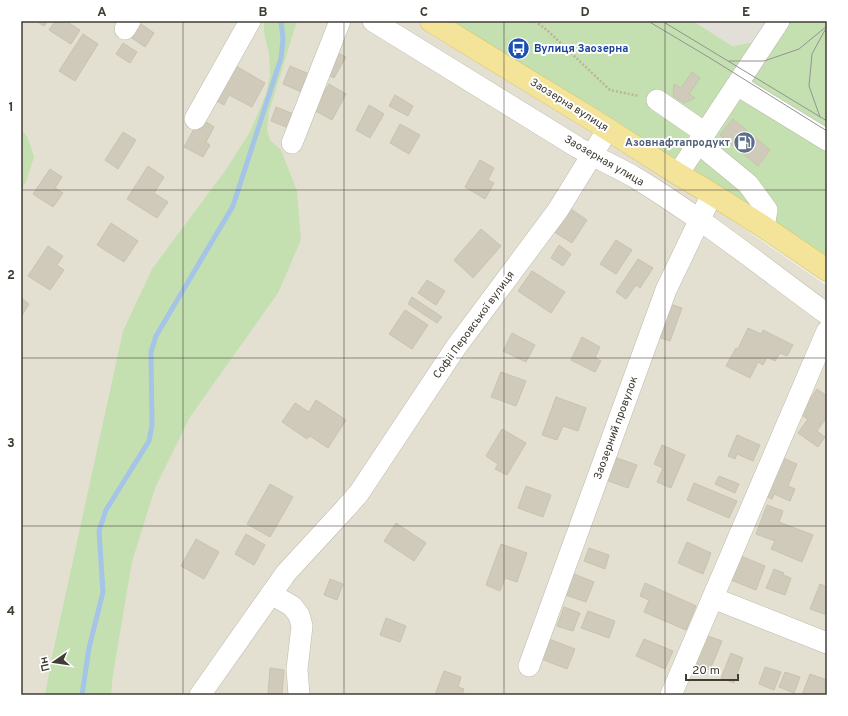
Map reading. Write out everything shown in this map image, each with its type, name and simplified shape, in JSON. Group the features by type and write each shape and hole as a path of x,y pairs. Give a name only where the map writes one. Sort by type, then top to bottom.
{"main road":[{"name":"Заозерна вулиця","path":"431,21 712,194 827,270"}],"street":[{"path":"195,119 250,21"},
{"path":"292,143 340,21"},
{"name":"Заозерная улица","path":"373,21 592,155 635,178 699,220 827,314"},
{"path":"678,174 779,21"},
{"path":"737,85 827,140"},
{"path":"657,100 701,138 748,184 767,210 764,227"},
{"name":"Софіі Перовської вулиця","path":"200,695 286,573 360,493 456,347 558,210 608,129"},
{"name":"Заозерний провулок","path":"529,666 666,290 712,194"},
{"path":"671,695 827,331"},
{"path":"271,594 292,606 299,614 302,626 297,669 299,695"},
{"path":"713,598 827,643"}],"path":[{"path":"535,21 548,31 610,90 657,100"}],"shaded area":[{"path":"21,21 416,21 605,133 827,286 827,695 21,695"},
{"path":"693,21 766,21 753,42 731,46"}],"green space":[{"path":"264,21 297,21 269,112 267,129 270,140 281,150 297,191 301,240 278,293 190,417 155,488 132,562 113,674 111,695 45,695 123,331 152,269 225,171 250,132 266,94 270,75 269,54 264,32"},
{"path":"445,21 693,21 732,46 753,42 766,21 827,21 827,269"},
{"path":"21,129 28,138 34,157 26,182 21,189"}],"building":[{"path":"36,21 48,21 44,26"},
{"path":"55,21 66,21 80,30 71,44 49,30"},
{"path":"138,22 154,33 145,47 129,36"},
{"path":"83,34 98,44 75,81 59,71"},
{"path":"123,43 137,52 130,63 116,54"},
{"path":"334,51 346,57 334,78 322,72"},
{"path":"231,63 265,83 252,107 229,95 224,105 211,98"},
{"path":"290,66 309,74 302,92 283,84"},
{"path":"692,72 700,78 689,94 695,98 684,103 673,96 674,84 681,88"},
{"path":"329,84 346,94 332,120 314,110"},
{"path":"395,95 413,106 408,116 389,106"},
{"path":"369,105 384,114 370,138 356,130"},
{"path":"276,107 296,115 291,129 271,121"},
{"path":"200,118 214,127 206,142 210,145 203,157 184,147"},
{"path":"733,119 770,150 758,166 720,135"},
{"path":"400,124 420,135 409,154 390,143"},
{"path":"123,132 136,140 118,169 105,160"},
{"path":"480,160 494,168 488,180 494,183 485,199 465,187"},
{"path":"148,166 164,177 154,193 168,202 157,218 127,199"},
{"path":"50,169 62,177 55,188 63,193 53,207 33,194"},
{"path":"568,207 587,220 572,243 553,231"},
{"path":"111,223 138,241 124,262 97,245"},
{"path":"481,229 501,246 473,278 454,260"},
{"path":"616,240 632,250 616,274 600,264"},
{"path":"559,245 571,254 563,266 551,258"},
{"path":"48,246 63,256 57,265 64,270 50,290 28,276"},
{"path":"638,259 653,268 640,288 636,285 626,299 616,292"},
{"path":"532,271 565,292 551,313 518,291"},
{"path":"427,280 445,291 436,305 418,293"},
{"path":"412,297 442,317 437,323 408,304"},
{"path":"21,298 29,304 21,317"},
{"path":"670,304 682,308 670,341 658,337"},
{"path":"405,310 428,325 412,349 389,334"},
{"path":"748,328 761,334 763,330 793,345 787,356 780,353 775,361 767,357 763,365 758,362 750,378 726,366 736,348 738,349"},
{"path":"512,333 535,345 526,362 503,351"},
{"path":"582,337 600,347 595,358 601,361 595,372 571,360"},
{"path":"501,372 526,381 516,406 491,397"},
{"path":"817,389 827,396 827,417 817,431 825,437 818,447 798,433 808,419 800,414"},
{"path":"556,397 586,408 578,431 563,426 557,440 542,435"},
{"path":"316,400 346,420 328,448 310,436 307,439 282,422 295,403 309,412"},
{"path":"502,429 526,443 507,475 495,469 498,464 486,456"},
{"path":"737,435 760,445 753,461 737,454 735,459 728,456"},
{"path":"662,445 685,455 671,488 657,482 663,468 654,464"},
{"path":"778,456 797,464 788,486 795,489 790,501 774,494 772,499 762,495"},
{"path":"614,457 637,465 628,488 606,480"},
{"path":"719,476 739,484 735,493 715,484"},
{"path":"694,483 737,501 729,518 687,500"},
{"path":"270,484 293,497 270,537 247,524"},
{"path":"526,486 551,495 543,517 518,508"},
{"path":"767,505 783,511 779,522 813,535 802,562 771,549 775,541 756,534"},
{"path":"396,523 426,543 414,561 384,541"},
{"path":"246,534 265,545 254,565 235,554"},
{"path":"196,539 219,552 204,579 181,566"},
{"path":"687,542 711,553 703,574 678,563"},
{"path":"501,544 527,553 517,582 505,578 500,591 486,585"},
{"path":"589,548 609,555 605,569 584,561"},
{"path":"741,556 765,566 756,590 731,580"},
{"path":"774,569 791,578 785,595 766,588"},
{"path":"574,574 594,582 586,602 566,595"},
{"path":"330,579 343,584 337,600 324,595"},
{"path":"645,583 696,606 686,630 644,612 649,600 640,596"},
{"path":"820,584 827,587 827,615 810,609"},
{"path":"564,607 580,613 573,631 557,626"},
{"path":"588,611 615,621 609,638 581,628"},
{"path":"386,618 406,626 400,642 380,635"},
{"path":"705,635 722,641 710,670 694,664"},
{"path":"549,639 575,649 567,669 541,659"},
{"path":"644,639 673,651 665,669 636,656"},
{"path":"731,653 743,658 734,683 721,678"},
{"path":"765,667 781,672 774,690 759,684"},
{"path":"270,668 284,670 282,695 268,694"},
{"path":"444,671 461,677 458,687 464,689 462,695 435,695"},
{"path":"785,672 800,677 794,693 779,687"},
{"path":"810,674 827,680 824,687 827,689 827,695 802,695"}],"waterway":[{"path":"82,695 89,648 103,592 99,531 106,510 149,441 152,425 151,352 156,336 233,206 281,58 283,39 281,21"}],"tram line":[{"path":"648,21 827,131"},
{"path":"662,21 827,121"},
{"path":"729,61 764,61 799,49 827,26"},
{"path":"820,117 809,86 812,54 825,30"}],"place":[{"name":"Вулиця Заозерна","path":"518,49"},
{"name":"Азовнафтапродукт","path":"745,143"}]}
